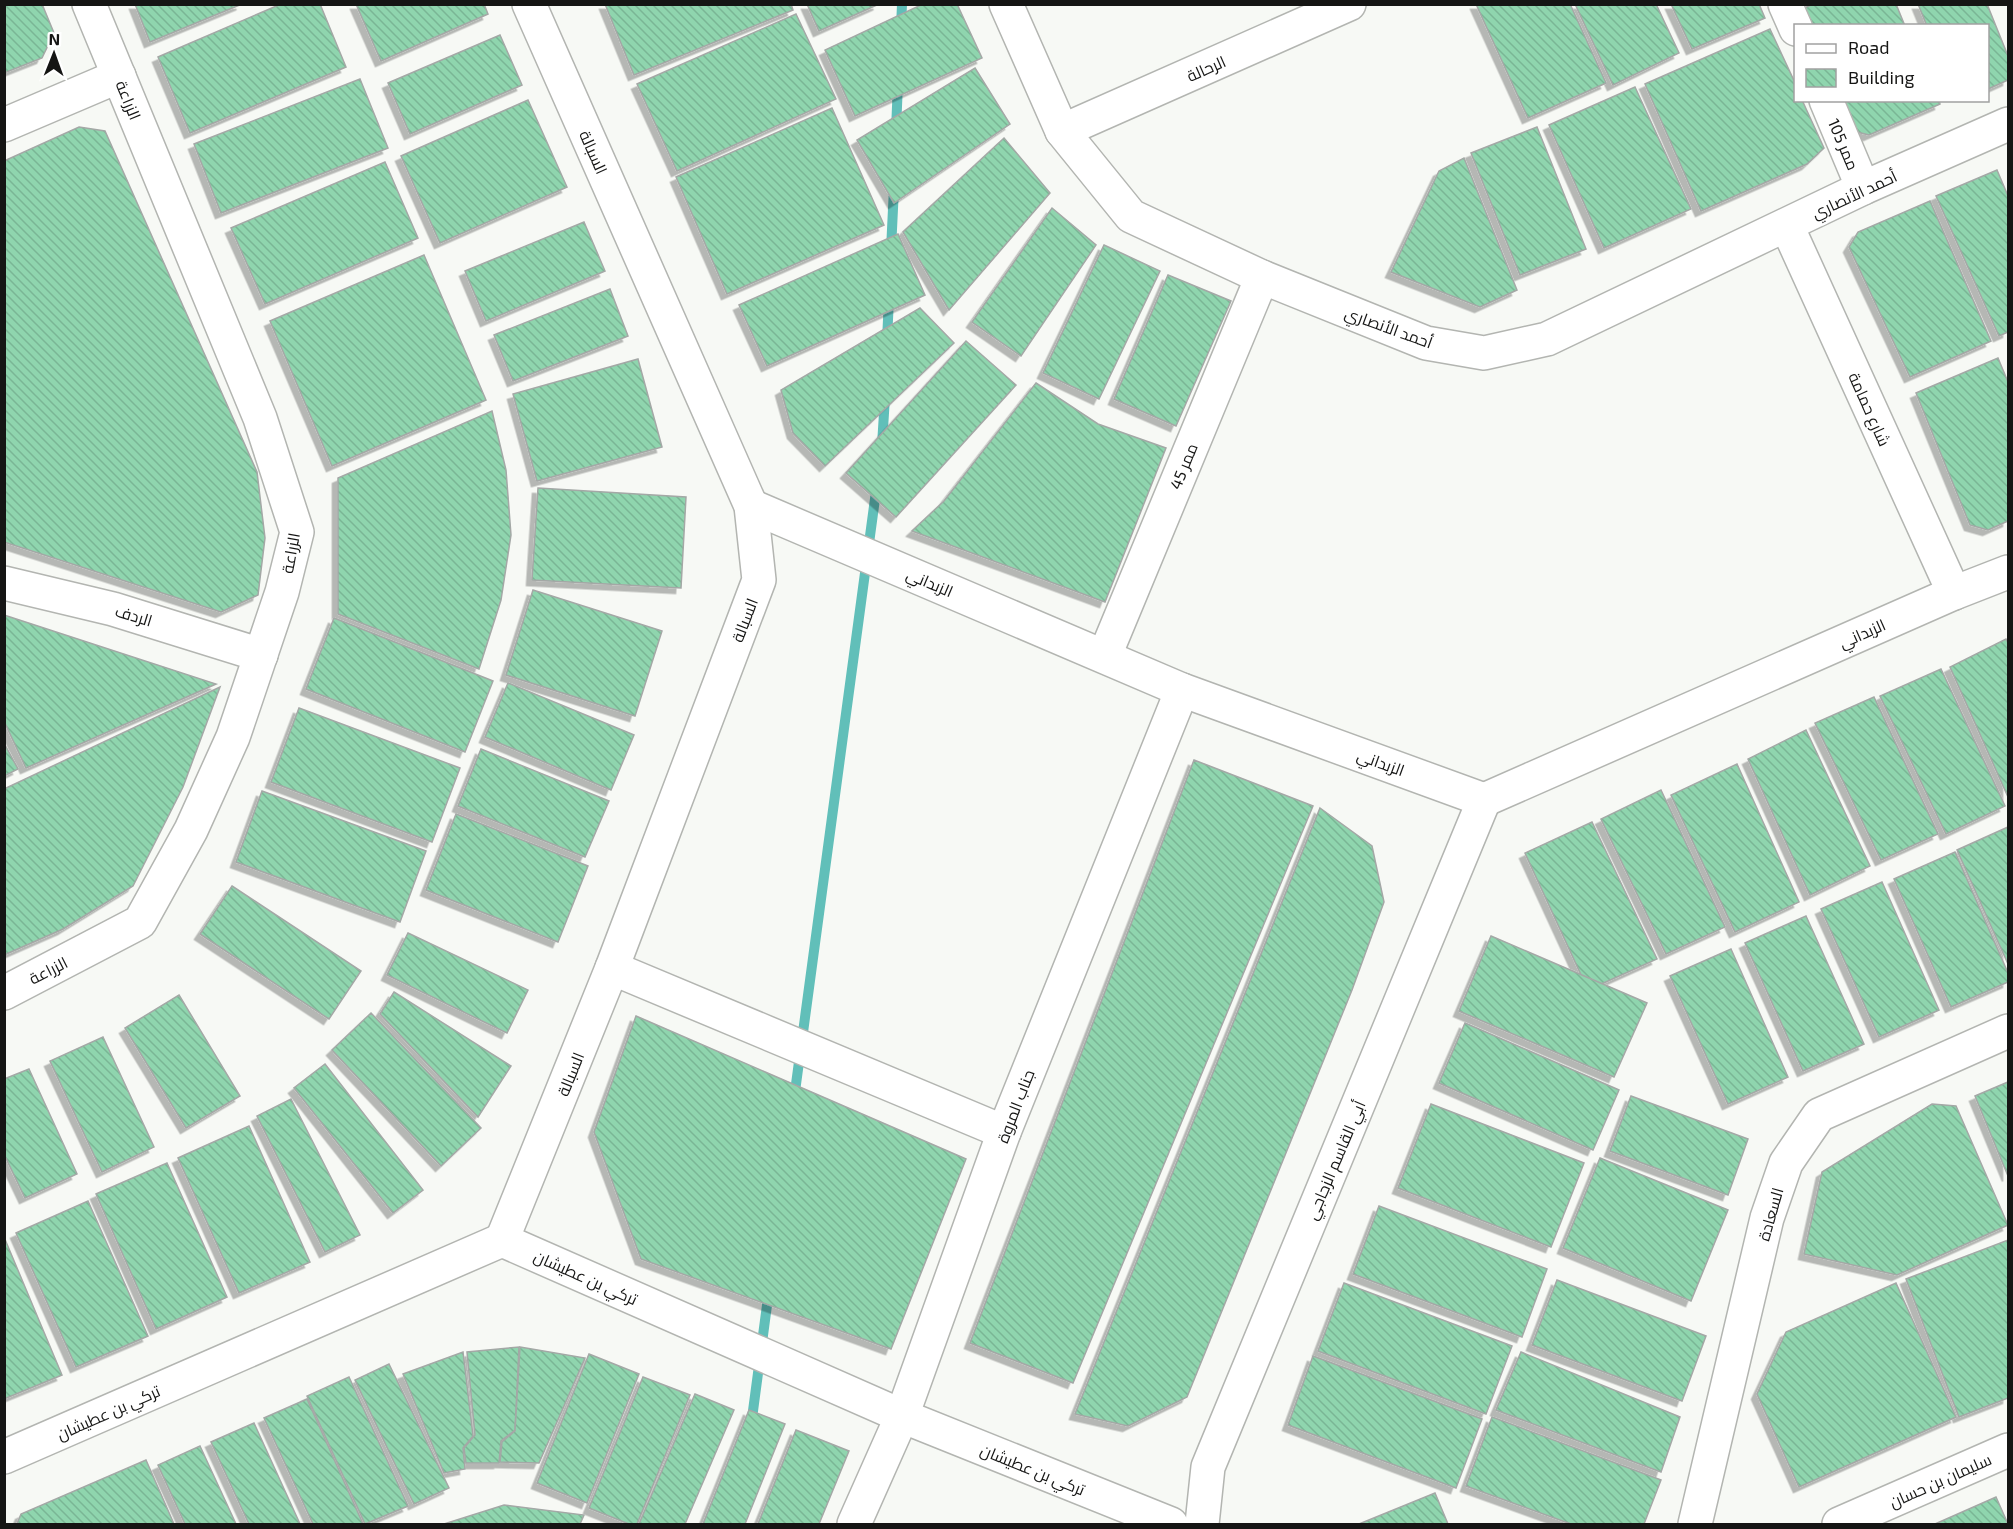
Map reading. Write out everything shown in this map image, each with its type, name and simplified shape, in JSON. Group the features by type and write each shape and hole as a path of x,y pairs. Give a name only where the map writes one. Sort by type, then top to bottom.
{"street":[{"name":"الزراعة","path":"4,993 140,922 205,799 233,737 282,592 297,532 260,417 89,4"},
{"name":"السبالة","path":"502,1240 612,968 759,580 751,506 529,4"},
{"name":"أحمد الأنصاري","path":"1006,4 1062,131 1131,216 1262,277 1426,343 1484,353 1547,339 1863,188 2008,124"},
{"name":"الرحالة","path":"1062,131 1349,4"},
{"path":"1785,4 1794,24"},
{"path":"4,126 119,76"},
{"name":"ممر 105","path":"1827,102 1863,188"},
{"name":"شارع حمامة","path":"1787,226 1954,593"},
{"name":"ممر 45","path":"1105,655 1262,277"},
{"name":"الزبداني","path":"751,506 1105,655 1182,690 1484,800 1954,593 2008,572"},
{"name":"الردف","path":"4,583 113,609 261,655"},
{"name":"جناب المروة","path":"854,1524 902,1416 1004,1132 1182,690"},
{"name":"أبي القاسم الزجاجي","path":"1202,1524 1208,1467 1484,800"},
{"path":"612,968 1004,1132"},
{"name":"السعادة","path":"1695,1524 1767,1218 1786,1163 1819,1115 2008,1031"},
{"name":"تركي بن عطيشان","path":"4,1457 502,1240 902,1416 1171,1524"},
{"name":"سليمان بن حسان","path":"1839,1524 2008,1450"}],"building":[{"path":"4,4 42,4 54,33 42,58 4,73"},
{"path":"135,4 242,4 150,42"},
{"path":"281,4 320,4 346,67 190,133 158,57"},
{"path":"356,4 484,4 488,14 381,61"},
{"path":"605,4 791,4 793,10 634,75"},
{"path":"807,4 879,4 819,31"},
{"path":"923,4 957,4 982,58 855,116 825,50"},
{"path":"1476,4 1570,4 1606,83 1528,118"},
{"path":"1575,4 1656,4 1679,53 1613,85"},
{"path":"1671,4 1759,4 1765,18 1692,49"},
{"path":"1813,4 1896,4 1904,24 1809,24 1802,9"},
{"path":"1918,4 1987,4 2008,56 2008,80 1989,89 1989,24 1926,24"},
{"path":"796,14 836,99 677,171 637,84"},
{"path":"1770,29 1794,81 1794,102 1803,102 1824,148 1807,164 1701,211 1645,84"},
{"path":"500,35 522,85 410,134 388,83"},
{"path":"975,68 1010,124 894,203 857,140"},
{"path":"360,79 388,148 221,213 194,144"},
{"path":"1635,87 1691,209 1604,248 1549,125"},
{"path":"528,100 567,187 440,243 401,156"},
{"path":"1844,102 1940,102 1940,104 1869,135 1857,132"},
{"path":"832,108 884,225 727,294 676,177"},
{"path":"79,127 105,131 257,472 265,538 258,595 221,612 4,542 4,161"},
{"path":"1537,127 1586,249 1520,275 1471,153"},
{"path":"1004,138 1050,193 949,310 903,232"},
{"path":"1464,158 1517,290 1480,307 1391,272 1439,171"},
{"path":"385,162 418,238 265,304 231,228"},
{"path":"1997,170 2008,196 2008,332 1999,336 1936,196"},
{"path":"1930,201 1991,341 1910,377 1849,247 1858,232"},
{"path":"1052,208 1096,245 1021,356 972,322"},
{"path":"584,222 605,271 486,321 465,271"},
{"path":"898,234 925,295 767,366 739,305"},
{"path":"1104,245 1160,271 1099,399 1043,373"},
{"path":"424,255 486,400 332,466 270,321"},
{"path":"1168,275 1231,301 1176,426 1114,399"},
{"path":"610,289 628,336 513,381 494,335"},
{"path":"920,308 954,343 825,466 793,433 781,390"},
{"path":"966,341 1016,385 896,517 846,473"},
{"path":"1998,358 2008,382 2008,521 1988,530 1970,525 1916,393"},
{"path":"638,359 662,447 537,481 513,394"},
{"path":"1036,383 1098,424 1166,448 1105,602 912,531 944,501"},
{"path":"492,411 506,470 511,535 501,600 479,669 338,614 338,478"},
{"path":"538,488 686,497 681,588 532,580"},
{"path":"533,590 662,631 635,716 506,675"},
{"path":"4,615 216,684 26,768 4,721"},
{"path":"334,618 493,681 465,752 306,689"},
{"path":"2006,639 2008,643 2008,797 1950,667"},
{"path":"1941,669 2005,806 1946,834 1880,696"},
{"path":"508,683 634,735 611,790 485,737"},
{"path":"220,687 183,787 133,886 63,929 4,955 4,789"},
{"path":"1874,697 1938,834 1881,860 1815,723"},
{"path":"299,708 460,768 432,842 271,782"},
{"path":"1806,730 1870,866 1810,895 1748,759"},
{"path":"4,743 18,769 4,776"},
{"path":"481,749 609,801 585,857 458,806"},
{"path":"1194,760 1313,806 1073,1383 970,1343"},
{"path":"1737,764 1799,902 1735,932 1671,795"},
{"path":"1661,790 1725,927 1666,954 1601,819"},
{"path":"262,791 426,851 400,922 236,862"},
{"path":"1320,808 1372,846 1384,902 1352,990 1187,1397 1128,1426 1075,1414"},
{"path":"456,814 588,866 558,942 426,890"},
{"path":"1592,822 1657,959 1588,990 1525,853"},
{"path":"2008,827 2008,964 1957,850"},
{"path":"1955,852 2008,973 2008,982 1951,1007 1894,879"},
{"path":"1882,882 1939,1010 1879,1037 1821,909"},
{"path":"232,886 361,971 329,1019 200,934"},
{"path":"1806,916 1864,1044 1803,1071 1745,943"},
{"path":"408,933 528,990 507,1033 387,975"},
{"path":"1491,936 1647,1003 1614,1077 1459,1011"},
{"path":"1731,949 1788,1077 1728,1104 1670,976"},
{"path":"394,992 511,1066 478,1117 380,1014"},
{"path":"179,995 240,1096 186,1128 125,1028"},
{"path":"371,1013 481,1128 441,1166 332,1050"},
{"path":"636,1016 966,1159 891,1349 641,1259 594,1132"},
{"path":"1465,1023 1619,1090 1593,1150 1439,1083"},
{"path":"103,1037 154,1147 102,1172 50,1061"},
{"path":"325,1064 423,1190 393,1213 294,1088"},
{"path":"29,1069 77,1174 25,1198 4,1154 4,1079"},
{"path":"2008,1082 2008,1176 1975,1096"},
{"path":"1631,1096 1748,1139 1728,1195 1610,1151"},
{"path":"291,1099 360,1235 325,1252 257,1116"},
{"path":"1431,1104 1584,1163 1551,1247 1398,1188"},
{"path":"1932,1104 1956,1106 2008,1225 1897,1275 1804,1254 1822,1172"},
{"path":"249,1126 310,1262 239,1293 178,1158"},
{"path":"1600,1158 1728,1210 1691,1301 1563,1248"},
{"path":"167,1163 227,1297 156,1329 96,1194"},
{"path":"88,1201 148,1336 76,1367 16,1233"},
{"path":"1379,1206 1547,1269 1522,1337 1353,1274"},
{"path":"4,1237 62,1375 4,1399"},
{"path":"2008,1240 2008,1398 1959,1417 1906,1279"},
{"path":"1557,1280 1706,1336 1682,1401 1532,1345"},
{"path":"1344,1283 1512,1346 1486,1414 1318,1351"},
{"path":"1896,1283 1956,1417 1799,1487 1757,1394 1786,1332"},
{"path":"519,1347 515,1430 501,1441 499,1463 466,1463 464,1448 475,1435 467,1352"},
{"path":"520,1347 585,1358 539,1463 500,1462 502,1442 515,1431"},
{"path":"463,1352 473,1436 463,1448 465,1469 444,1473 403,1374"},
{"path":"1521,1352 1680,1417 1661,1472 1496,1410"},
{"path":"589,1354 639,1374 587,1503 537,1483"},
{"path":"1313,1356 1482,1419 1456,1488 1288,1425"},
{"path":"389,1364 449,1488 414,1504 355,1380"},
{"path":"349,1377 408,1506 365,1524 307,1396"},
{"path":"643,1377 690,1395 637,1524 629,1524 589,1508"},
{"path":"695,1394 734,1410 685,1524 639,1524"},
{"path":"307,1399 363,1524 313,1524 264,1418"},
{"path":"749,1410 785,1424 745,1524 703,1524"},
{"path":"1492,1417 1661,1480 1644,1524 1571,1524 1466,1486"},
{"path":"254,1423 300,1524 249,1524 211,1442"},
{"path":"796,1430 849,1451 819,1524 758,1524"},
{"path":"200,1446 236,1524 185,1524 158,1465"},
{"path":"146,1460 174,1524 17,1524 21,1514"},
{"path":"1435,1493 1448,1524 1359,1524"},
{"path":"1996,1497 2008,1524 1935,1524"},
{"path":"504,1505 584,1515 580,1524 444,1524"}],"waterway":[{"path":"901,28 902,4"},
{"path":"896,130 898,83"},
{"path":"891,250 894,188"},
{"path":"887,340 889,299"},
{"path":"882,445 885,397"},
{"path":"794,1099 877,484"},
{"path":"751,1426 769,1290"}]}
